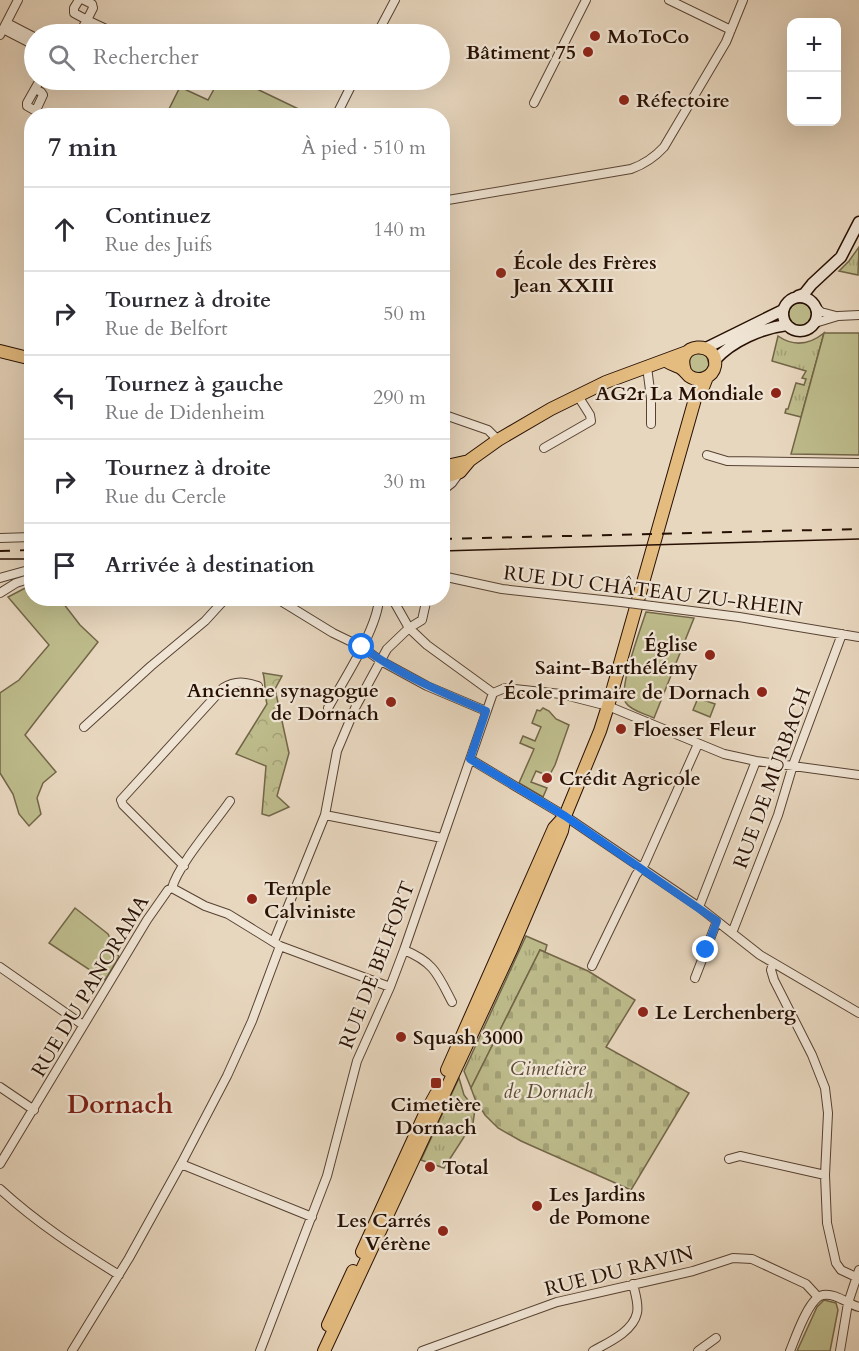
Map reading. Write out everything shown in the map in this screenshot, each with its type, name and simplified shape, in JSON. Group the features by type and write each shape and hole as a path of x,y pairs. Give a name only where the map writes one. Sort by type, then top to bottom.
{"main road":[{"path":"450,475 460,472 470,460 498,440 606,382 666,361 696,347 706,348 783,310 789,301 804,294 841,257 859,222"},
{"path":"783,310 787,325 791,328 801,331 811,327 817,318 812,296 816,280"},
{"path":"798,296 804,297 814,305"},
{"path":"715,360 723,351 739,343 774,326 787,325"},
{"path":"324,1351 512,948 562,831 565,816 608,705 696,399 707,377 714,370 714,355 706,348"},
{"path":"0,351 24,357"},
{"path":"687,352 683,361 696,399"},
{"path":"666,361 688,374 707,377"},
{"path":"450,465 470,460"},
{"path":"316,1351 441,1084 553,831 565,816"}],"street":[{"path":"3,29 18,0"},
{"path":"85,24 87,20 93,8 92,4 81,0 74,8 74,13 87,20 96,24"},
{"path":"382,24 395,0"},
{"path":"534,103 586,0"},
{"path":"669,0 731,30"},
{"path":"450,200 632,169 646,164 664,147 731,30 743,0"},
{"path":"3,29 24,34"},
{"path":"3,29 24,40"},
{"path":"340,108 349,90"},
{"path":"814,305 821,312 838,316"},
{"path":"815,322 838,316 859,315"},
{"path":"647,367 651,423"},
{"path":"544,448 591,421 590,415 578,396"},
{"path":"450,417 488,430 498,440"},
{"path":"707,455 727,460 859,463"},
{"path":"450,485 460,472"},
{"path":"0,538 24,537"},
{"path":"0,578 24,571"},
{"name":"RUE DU CHÂTEAU ZU-RHEIN","path":"450,578 502,589 739,617 859,637"},
{"path":"0,593 24,580"},
{"path":"84,727 205,621 219,606"},
{"path":"289,606 333,633 362,647 381,661 428,686 486,711"},
{"path":"328,708 362,647 378,606"},
{"path":"397,606 409,628 427,645 494,693 505,688 561,694 608,705 724,754 756,761 859,775"},
{"path":"72,1351 119,1275 227,1076 252,1021 277,944 324,815 337,752 357,706 387,649 409,628 422,620 425,606"},
{"name":"RUE DE MURBACH","path":"732,933 778,815 793,765 842,633"},
{"path":"184,866 123,805 122,800 224,688 231,683 241,681 258,686"},
{"name":"RUE DE BELFORT","path":"260,1351 327,1176 357,1061 404,950 494,693"},
{"path":"592,966 636,875 645,863 698,744"},
{"path":"470,759 565,816 699,908 773,963 859,1013"},
{"path":"699,908 756,761"},
{"name":"RUE DU PANORAMA","path":"0,1164 147,920 168,890 172,888 184,866 230,801"},
{"path":"324,815 442,837"},
{"path":"172,888 205,906 228,914 277,944 390,987"},
{"path":"696,978 717,921"},
{"path":"404,950 421,957 430,964 438,973 452,1002"},
{"path":"773,963 771,970 774,980 812,1055 825,1088 828,1113 825,1175 827,1223 837,1263 841,1270 857,1274 848,1303 840,1351"},
{"path":"0,967 83,1025"},
{"path":"0,1087 34,1110"},
{"path":"729,1159 740,1156 825,1175"},
{"path":"181,1164 312,1218"},
{"path":"0,1189 18,1206 71,1246 119,1275"},
{"name":"RUE DU RAVIN","path":"422,1351 557,1302 693,1271 733,1258 752,1259 806,1284 821,1296 837,1297 859,1307"},
{"path":"593,1351 628,1329 633,1322 637,1314 633,1284"},
{"path":"790,1351 808,1310 821,1296"},
{"path":"698,1351 716,1338"}],"green space":[{"path":"178,90 186,90 208,100 214,90 259,90 296,108 170,108"},
{"path":"859,247 858,275 839,271 849,261"},
{"path":"795,303 805,303 812,310 812,320 805,327 795,327 788,320 788,310"},
{"path":"824,333 801,417 785,413 796,383 804,385 806,379 802,378 806,371 772,361 778,336 790,342 801,343 813,340"},
{"path":"824,333 859,333 859,455 791,454"},
{"path":"701,352 707,357 709,365 705,372 697,374 690,371 689,355"},
{"path":"24,589 24,606 65,606 80,625 98,642 25,735 56,772 43,783 37,798 41,814 29,826 19,814 13,794 0,773 0,693 19,680 49,645 8,597"},
{"path":"646,612 694,618 654,718 631,708 624,696 627,673"},
{"path":"263,673 282,676 275,689 289,753 277,796 289,807 269,816 262,814 266,766 236,754 267,704"},
{"path":"698,698 715,704 710,717 693,710"},
{"path":"543,708 556,719 569,725 549,776 536,771 531,782 547,788 543,797 519,783 534,749 520,743 523,736 535,741 541,727 532,723 537,710 540,711"},
{"path":"75,908 108,934 119,957 105,980 49,943"},
{"path":"526,936 547,945 545,952 540,950 471,1088 464,1071"},
{"name":"Cimetière de Dornach","path":"540,950 588,971 635,1000 606,1047 689,1093 631,1190 521,1141 498,1128 485,1115 475,1099 471,1088"},
{"path":"459,1078 464,1095 475,1109 473,1123 444,1168 421,1160"},
{"path":"824,1300 836,1303 838,1310 830,1351 797,1351 817,1307"}],"tram line":[{"path":"450,551 859,539"},
{"path":"0,559 24,559"}],"railway":[{"path":"450,539 859,529"},
{"path":"0,551 24,550"}],"place":[{"name":"MoToCo","path":"595,36"},
{"name":"Bâtiment 75","path":"588,52"},
{"name":"Réfectoire","path":"624,100"},
{"name":"École des Frères Jean XXIII","path":"501,273"},
{"name":"AG2r La Mondiale","path":"776,393"},
{"name":"Église Saint-Barthélémy","path":"710,655"},
{"name":"École primaire de Dornach","path":"762,692"},
{"name":"Ancienne synagogue de Dornach","path":"391,702"},
{"name":"Floesser Fleur","path":"621,729"},
{"name":"Crédit Agricole","path":"547,778"},
{"name":"Temple Calviniste","path":"252,899"},
{"name":"Le Lerchenberg","path":"643,1012"},
{"name":"Squash 3000","path":"401,1037"},
{"name":"Cimetière Dornach","path":"436,1083"},
{"name":"Total","path":"430,1167"},
{"name":"Les Jardins de Pomone","path":"537,1206"},
{"name":"Les Carrés Vérène","path":"443,1231"}],"district":[{"name":"Dornach","path":"120,1104"}],"route":[{"path":"362,647 381,661 428,686 486,711 470,759 565,816 717,921 706,950"}]}
